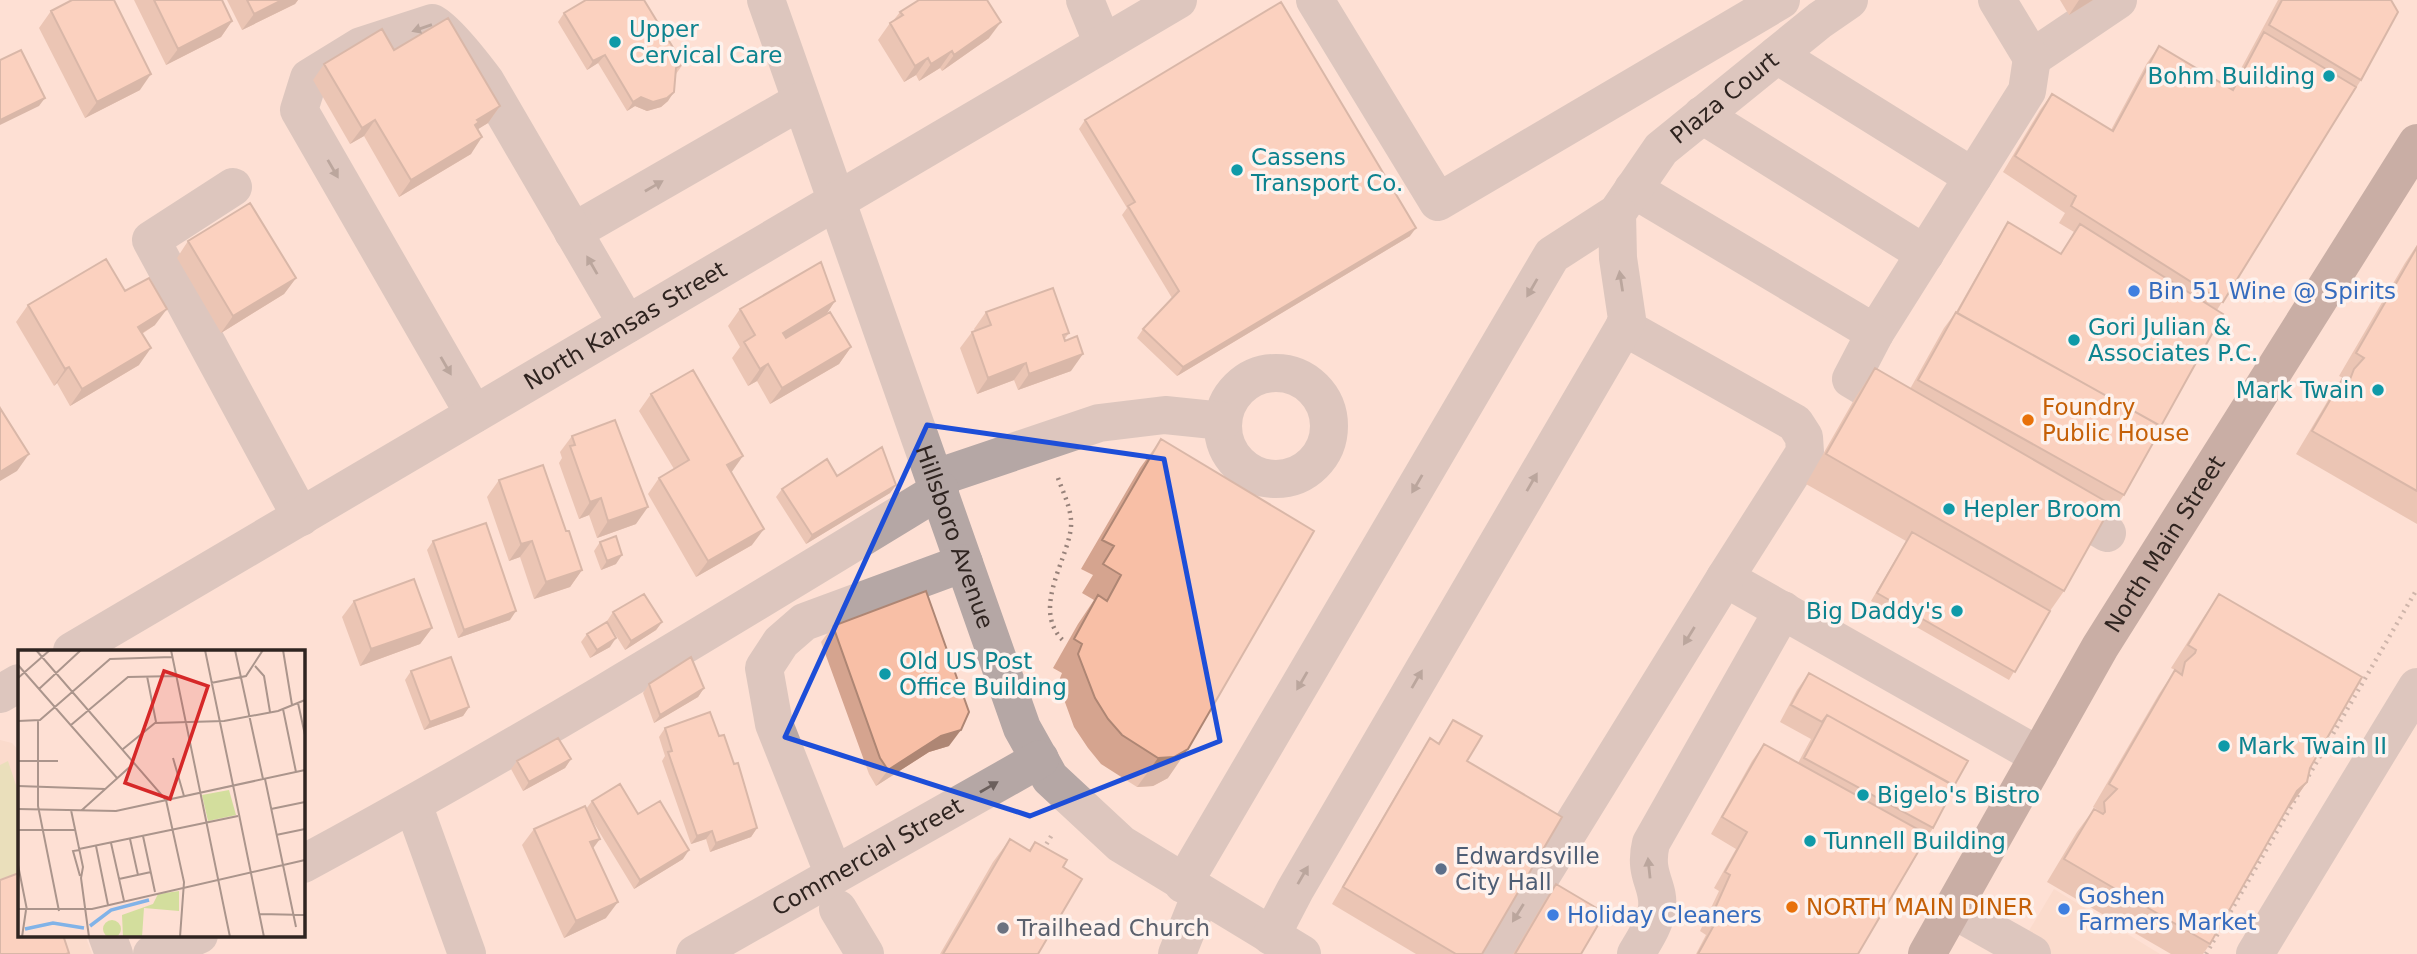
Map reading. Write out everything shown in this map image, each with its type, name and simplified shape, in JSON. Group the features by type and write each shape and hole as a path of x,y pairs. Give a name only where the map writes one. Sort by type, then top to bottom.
{"main road":[{"name":"North Main Street","path":"1927,954 2100,648 2417,143"}],"street":[{"name":"Hillsboro Avenue","path":"766,0 1022,728 1050,778 1077,806 1121,844 1287,945"},
{"path":"1085,0 1103,44"},
{"name":"North Kansas Street","path":"74,650 1178,0"},
{"path":"1315,0 1438,202 1781,0"},
{"path":"1933,428 1852,379 1875,333 2027,91 2032,58 1997,0"},
{"path":"2032,58 2118,0"},
{"name":"Plaza Court","path":"1625,201 1661,149 1777,55 1825,7"},
{"path":"474,414 299,110 309,78 361,46 432,23 439,24 486,82 627,324"},
{"path":"1777,55 1973,177"},
{"path":"573,233 801,100"},
{"path":"1702,115 1925,254"},
{"path":"233,187 151,240 301,517"},
{"path":"1287,945 1295,890 1624,327 1627,319 1618,258 1625,201"},
{"path":"1625,201 1875,333"},
{"path":"1177,954 1192,889 1545,265 1561,247 1625,201"},
{"path":"1493,954 1805,452 1804,438 1795,423 1624,327"},
{"path":"304,863 649,669 938,484 1045,441 1099,423 1164,415 1223,421"},
{"path":"2026,484 2107,533"},
{"path":"865,954 836,892 774,724 764,668 781,642 804,622 964,563"},
{"path":"1725,578 2039,756"},
{"path":"1636,954 1653,924 1658,907 1647,862 1651,843 1783,610"},
{"path":"0,694 18,684"},
{"path":"2255,954 2417,687"},
{"name":"Commercial Street","path":"695,954 836,892 1040,760"},
{"path":"413,804 467,954"},
{"path":"1952,909 2032,954"},
{"path":"107,936 114,954"},
{"path":"152,954 197,936"},
{"path":"199,936 206,954"}],"path":[{"path":"1045,441 1072,522 1055,573 1051,608 1057,636 1066,643"},
{"path":"2206,954 2417,589"},
{"path":"1041,852 1053,832"}],"highlighted area":[{"path":"927,425 1164,459 1220,741 1030,816 785,737"}],"shaded area":[{"path":"0,740 12,743 18,750 18,936 85,936 92,954 0,954"},
{"name":"Goshen Farmers Market","path":"2054,889 2160,954 2015,954"}],"green space":[{"path":"8,761 18,791 18,873 0,879 0,765"}],"building":[{"path":"72,0 114,0 151,74 97,102 51,11"},
{"path":"154,0 222,0 232,21 178,49"},
{"path":"247,0 282,0 254,14"},
{"name":"Upper Cervical Care","path":"586,0 644,0 683,64 676,68 674,92 667,98 653,102 641,97 633,102 605,55 593,61 564,13"},
{"path":"919,0 987,0 1001,22 954,55 952,51 931,64 928,58 915,66 890,23 903,15 900,12"},
{"name":"Bohm Building","path":"2282,0 2391,0 2398,12 2361,80 2269,25"},
{"name":"Cassens Transport Co.","path":"1281,2 1416,228 1183,367 1143,329 1179,291 1128,206 1135,202 1085,120"},
{"path":"448,18 500,106 477,120 479,122 475,125 482,137 411,180 375,120 362,128 324,64 382,29 394,50"},
{"path":"2264,32 2356,87 2223,302 2071,206 2076,196 2015,156 2052,94 2113,131 2159,46 2233,90"},
{"path":"21,50 45,98 0,120 0,60"},
{"path":"250,203 296,278 233,316 188,241"},
{"name":"Gori Julian & Associates P.C.","path":"2008,222 2061,254 2080,224 2223,314 2161,426 1957,313"},
{"name":"Mark Twain","path":"2417,247 2417,491 2312,431 2343,378 2349,382 2354,369 2364,358 2356,353"},
{"path":"106,259 125,291 149,278 167,309 138,327 151,348 82,389 69,367 65,369 28,305"},
{"path":"821,262 835,301 783,333 786,338 830,312 851,347 782,388 768,364 760,369 744,342 755,335 740,309"},
{"path":"1053,288 1069,333 1063,335 1065,341 1077,336 1083,354 1029,374 1026,363 988,378 972,332 991,325 986,312"},
{"name":"Foundry Public House","path":"1956,312 2162,427 2124,495 1918,380"},
{"name":"Hepler Broom","path":"1875,368 2112,505 2064,591 1826,454"},
{"path":"693,370 743,456 727,465 764,529 708,561 659,478 689,460 651,394"},
{"path":"0,408 29,454 0,472"},
{"path":"615,420 648,507 608,521 601,498 590,502 570,446 575,445 572,436"},
{"path":"1161,439 1314,531 1188,749 1174,757 1158,758 1122,735 1108,719 1095,698 1078,654 1082,644 1074,639 1098,595 1107,601 1121,575 1103,564 1114,546 1102,540"},
{"path":"882,447 896,485 812,535 782,489 827,459 837,476"},
{"path":"543,465 582,570 546,582 532,541 521,544 499,480"},
{"path":"486,523 516,611 464,630 433,541"},
{"name":"Big Daddy's","path":"1912,532 2050,611 2015,672 1877,593"},
{"path":"616,536 622,555 607,561 600,542"},
{"path":"414,579 432,628 371,649 354,601"},
{"name":"Old US Post Office Building","path":"926,591 969,712 961,730 941,736 888,770 880,758 833,626"},
{"path":"644,594 662,622 631,641 613,612"},
{"name":"Mark Twain II","path":"2219,594 2362,677 2310,768 2307,782 2297,791 2210,944 2064,859 2094,809 2103,814 2105,812 2104,802 2117,789 2109,784 2175,670 2182,675 2185,662 2195,653 2196,650 2188,645"},
{"path":"607,622 616,638 597,650 587,634"},
{"path":"451,657 469,707 430,722 411,671"},
{"path":"691,657 704,688 660,715 649,684"},
{"path":"1809,673 1968,761 1954,786 1827,715 1822,722 1791,705"},
{"path":"710,712 719,736 724,735 734,764 738,763 757,828 716,843 712,831 697,836 668,752 672,751 665,728"},
{"path":"1827,715 1955,786 1933,828 1804,758"},
{"name":"Edwardsville City Hall","path":"1453,720 1482,736 1467,761 1562,817 1482,954 1456,954 1343,887 1430,738 1439,744"},
{"path":"558,738 571,759 529,782 517,761"},
{"path":"1764,744 1928,835 1858,954 1698,954 1718,918 1712,915 1730,875 1725,872 1747,832 1722,817"},
{"path":"620,784 638,814 660,801 689,850 640,880 592,801"},
{"path":"585,806 600,839 590,842 618,902 576,921 534,829"},
{"name":"Trailhead Church","path":"1010,839 1030,851 1035,842 1067,860 1063,867 1082,879 1038,954 943,954"},
{"path":"18,873 18,936 63,936 69,953 0,954 0,880"},
{"name":"Holiday Cleaners","path":"1556,884 1605,913 1581,954 1515,954"}],"place":[{"name":"Upper Cervical Care","path":"615,42"},
{"name":"Bohm Building","path":"2329,76"},
{"name":"Cassens Transport Co.","path":"1237,170"},
{"name":"Bin 51 Wine @ Spirits","path":"2134,291"},
{"name":"Gori Julian & Associates P.C.","path":"2074,340"},
{"name":"Mark Twain","path":"2378,390"},
{"name":"Foundry Public House","path":"2028,420"},
{"name":"Hepler Broom","path":"1949,509"},
{"name":"Big Daddy's","path":"1957,611"},
{"name":"Old US Post Office Building","path":"885,674"},
{"name":"Mark Twain II","path":"2224,746"},
{"name":"Bigelo's Bistro","path":"1863,795"},
{"name":"Tunnell Building","path":"1810,841"},
{"name":"Edwardsville City Hall","path":"1441,869"},
{"name":"NORTH MAIN DINER","path":"1792,907"},
{"name":"Goshen Farmers Market","path":"2064,909"},
{"name":"Holiday Cleaners","path":"1553,915"},
{"name":"Trailhead Church","path":"1003,928"}]}
